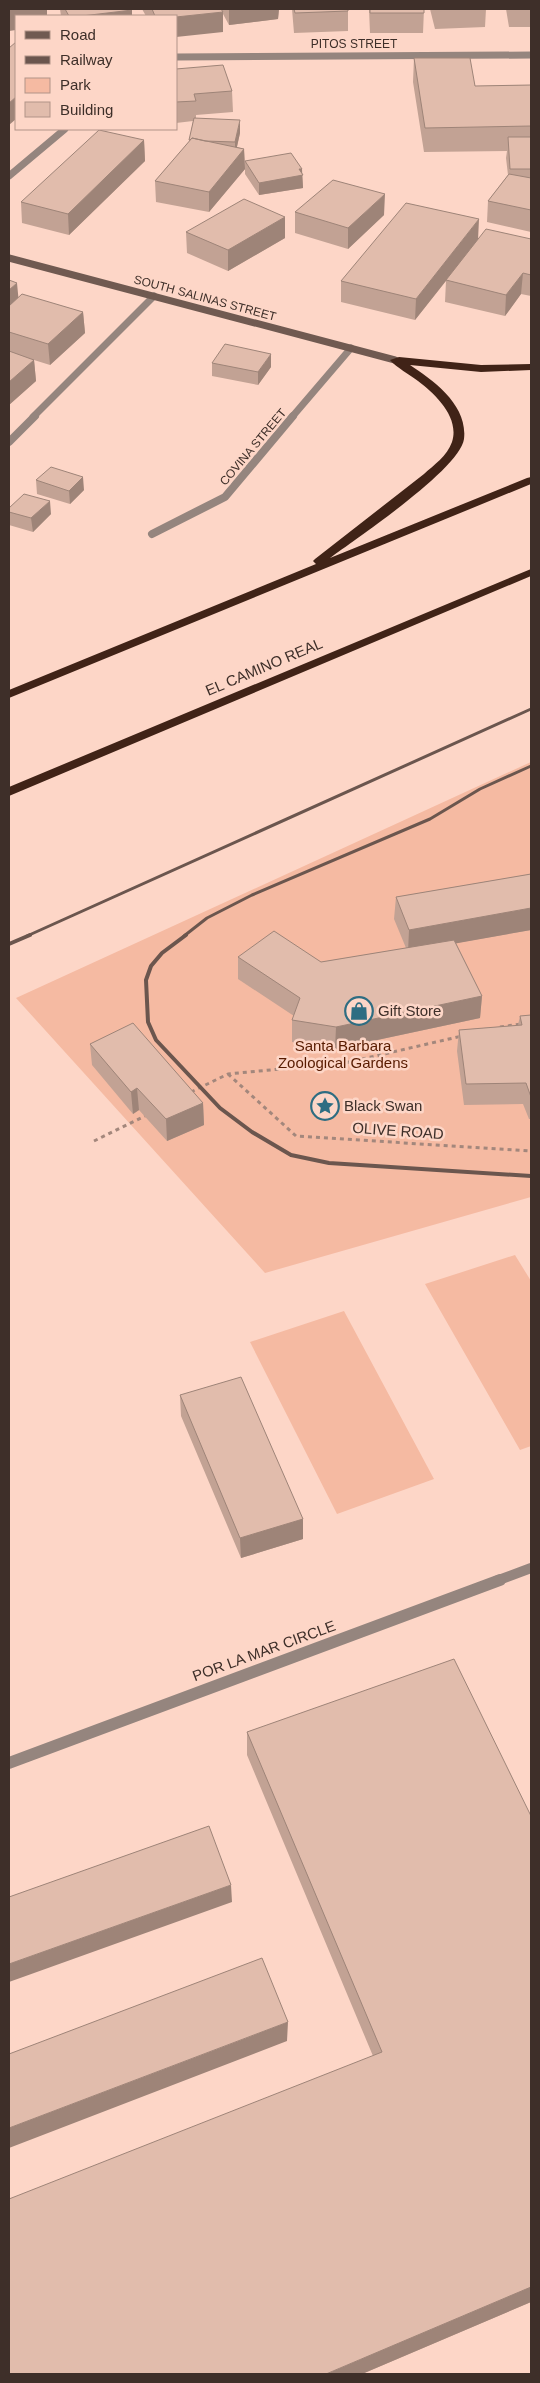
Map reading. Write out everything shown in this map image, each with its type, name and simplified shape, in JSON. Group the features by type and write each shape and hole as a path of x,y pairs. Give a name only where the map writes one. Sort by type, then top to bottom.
{"highway":[{"path":"395,360 461,368 502,370 531,367"},
{"path":"304,573 444,463 458,439 456,419 442,396 432,385 395,360"},
{"path":"9,694 531,480"},
{"name":"EL CAMINO REAL","path":"9,792 531,572"}],"main road":[{"name":"SOUTH SALINAS STREET","path":"9,258 395,360"}],"street":[{"name":"PITOS STREET","path":"178,57 531,55"},
{"path":"9,176 64,130"},
{"path":"9,442 154,296"},
{"name":"COVINA STREET","path":"152,534 225,497 351,348"},
{"name":"POR LA MAR CIRCLE","path":"9,1763 531,1568"}],"path":[{"path":"496,1028 523,1024"},
{"path":"189,1093 228,1074 345,1063 468,1034"},
{"name":"OLIVE ROAD","path":"228,1074 296,1136 531,1151"},
{"path":"94,1141 144,1116"}],"green space":[{"name":"Santa Barbara Zoological Gardens","path":"531,762 531,1197 265,1273 16,998"},
{"path":"515,1255 531,1281 531,1446 520,1450 425,1284"},
{"path":"344,1311 434,1479 337,1514 250,1342"}],"building":[{"path":"65,9 132,10 90,15 68,15"},
{"path":"152,9 221,9 223,12 178,17 178,15 155,15"},
{"path":"294,9 348,9 348,11 295,13"},
{"path":"370,9 424,9 424,13 370,13"},
{"path":"15,43 15,98 9,103 9,48"},
{"path":"414,58 470,58 475,86 531,85 531,126 425,128"},
{"path":"223,65 232,91 194,94 196,101 178,102 178,69"},
{"path":"194,118 240,120 235,142 205,141 192,138 189,140"},
{"path":"99,130 144,140 68,214 21,202"},
{"path":"508,137 531,137 531,169 510,169"},
{"path":"192,138 244,149 209,192 155,181"},
{"path":"291,153 302,169 299,169 303,175 259,183 245,161"},
{"path":"509,174 531,178 531,210 488,201"},
{"path":"333,180 385,194 348,228 295,212"},
{"path":"244,199 285,217 228,250 186,232"},
{"path":"406,203 479,219 416,299 341,281"},
{"path":"486,229 531,239 531,275 523,273 506,295 446,280"},
{"path":"9,280 17,283 9,290"},
{"path":"22,294 83,312 48,344 9,332 9,306"},
{"path":"225,344 271,354 258,372 212,363"},
{"path":"9,351 34,360 9,382"},
{"path":"51,467 83,477 69,491 36,480"},
{"path":"24,494 50,501 31,518 9,512 9,508"},
{"path":"531,874 531,908 409,930 396,897"},
{"path":"274,931 321,962 454,940 482,996 336,1027 292,1020 300,998 238,957"},
{"path":"531,1015 531,1097 526,1083 466,1084 459,1030 522,1025 520,1016"},
{"path":"133,1023 203,1103 166,1119 137,1088 131,1092 90,1044"},
{"path":"241,1377 303,1519 240,1538 180,1395"},
{"path":"454,1659 531,1816 531,2287 326,2374 9,2374 9,2199 382,2052 247,1732"},
{"path":"209,1826 231,1885 9,1964 9,1897"},
{"path":"262,1958 288,2022 9,2128 9,2054"}],"railway":[{"path":"27,936 531,709"},
{"path":"184,936 207,918 252,895 430,819 480,789 531,766"},
{"path":"9,944 30,935"},
{"path":"186,935 162,953 151,966 146,980 148,1022 156,1040 220,1108 252,1132 291,1155 329,1163 531,1176"}],"place":[{"name":"Gift Store","path":"359,1011"},
{"name":"Black Swan","path":"325,1106"}]}
